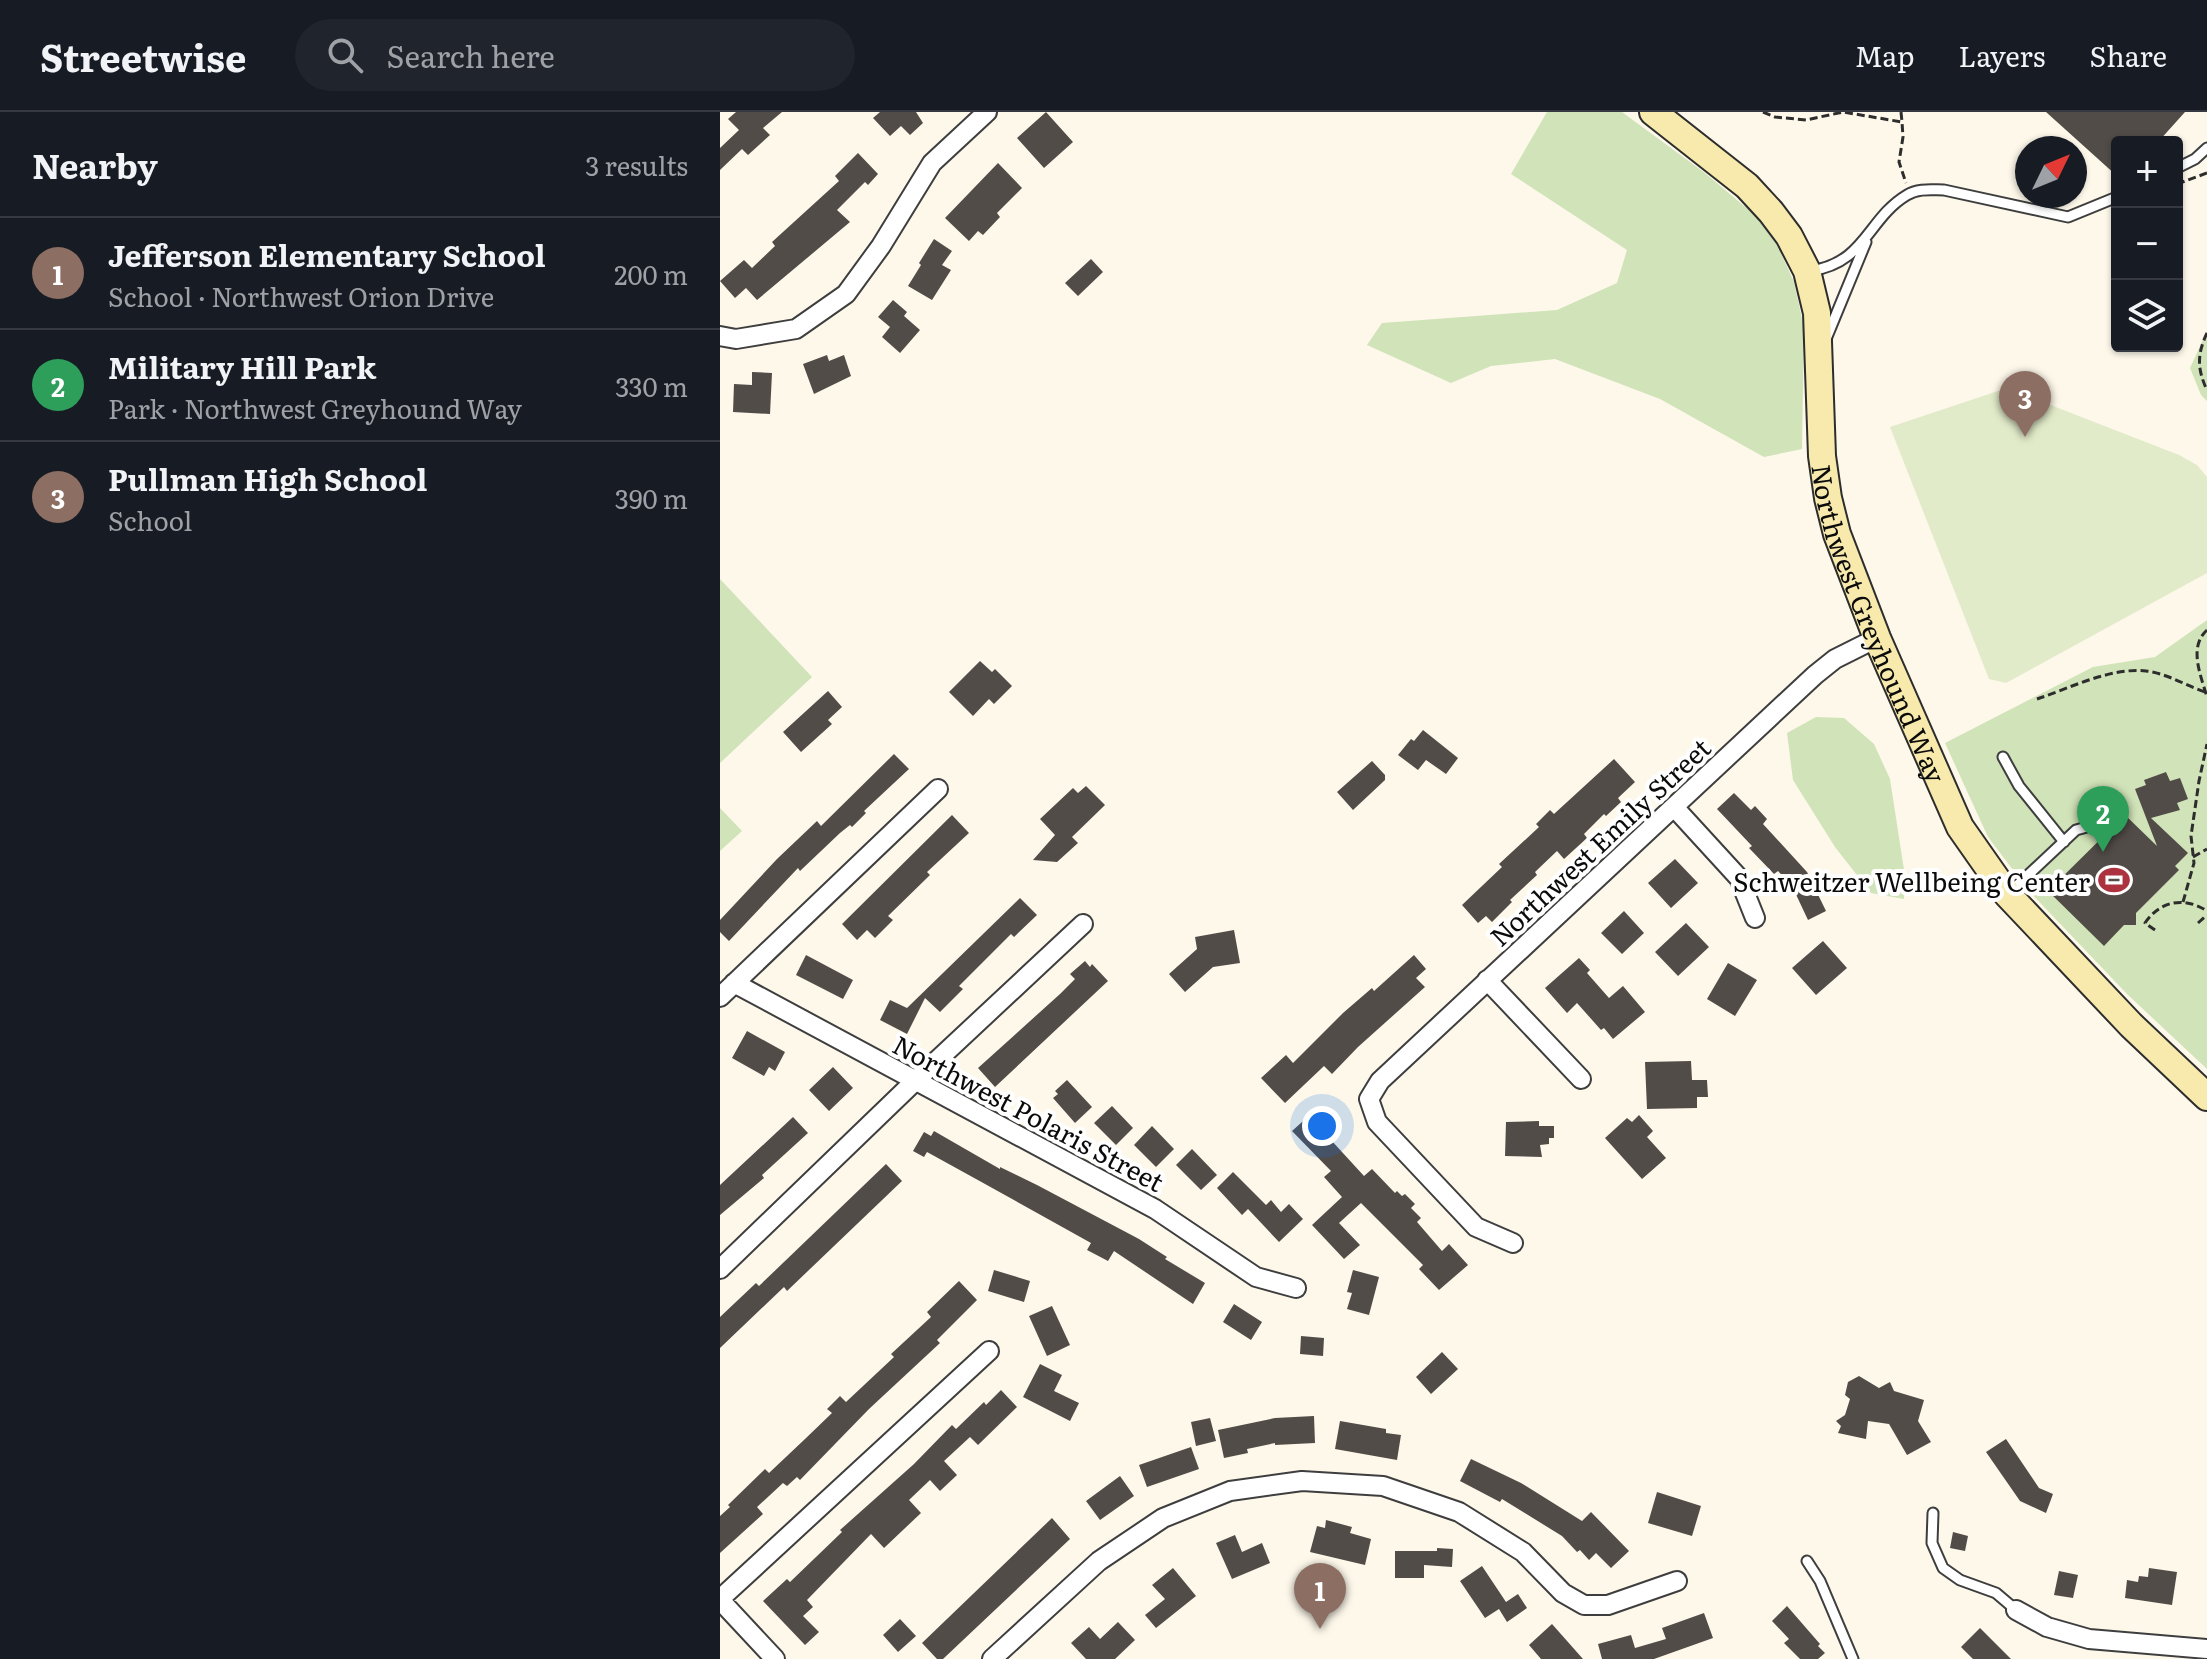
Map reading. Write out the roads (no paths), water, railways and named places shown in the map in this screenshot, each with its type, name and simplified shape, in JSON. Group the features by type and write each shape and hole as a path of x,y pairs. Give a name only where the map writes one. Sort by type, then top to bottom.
{"street":[{"path":"720,336 736,339 796,329 846,294 881,246 932,163 987,112"},
{"name":"Northwest Greyhound Way","path":"1653,112 1747,186 1789,236 1807,271 1817,313 1822,456 1828,498 1849,569 1954,815 2007,894 2131,1025 2207,1097"},
{"name":"Northwest Emily Street","path":"1513,1243 1476,1227 1377,1122 1369,1099 1380,1081 1825,667 1844,653 1877,638"},
{"path":"720,997 938,789"},
{"path":"1674,807 1739,878 1755,918"},
{"path":"720,1269 1083,924"},
{"path":"1487,980 1581,1079"},
{"name":"Northwest Polaris Street","path":"734,983 1155,1209 1256,1277 1296,1288"},
{"path":"775,1659 720,1600 989,1351"},
{"path":"992,1659 1099,1561 1163,1518 1230,1491 1302,1481 1383,1486 1459,1512 1523,1552 1563,1593 1584,1605 1608,1605 1677,1581"},
{"path":"2016,1610 2047,1627 2089,1639 2207,1649"}],"lane":[{"path":"2183,165 2207,148"},
{"path":"1807,271 1839,264 1908,194 1924,190 1944,190 2068,217 2111,200"},
{"path":"1818,356 1867,238"},
{"path":"2003,757 2019,786 2064,842"},
{"path":"2007,894 2076,830 2105,822"},
{"path":"1933,1513 1932,1543 1943,1568 1960,1580 1996,1593 2016,1610"},
{"path":"1807,1561 1826,1593 1853,1659"}],"place":[{"name":"Pullman High School","path":"2025,437"},
{"name":"Military Hill Park","path":"2103,852"},
{"name":"Schweitzer Wellbeing Center","path":"2114,880"},
{"name":"Jefferson Elementary School","path":"1320,1629"}]}
